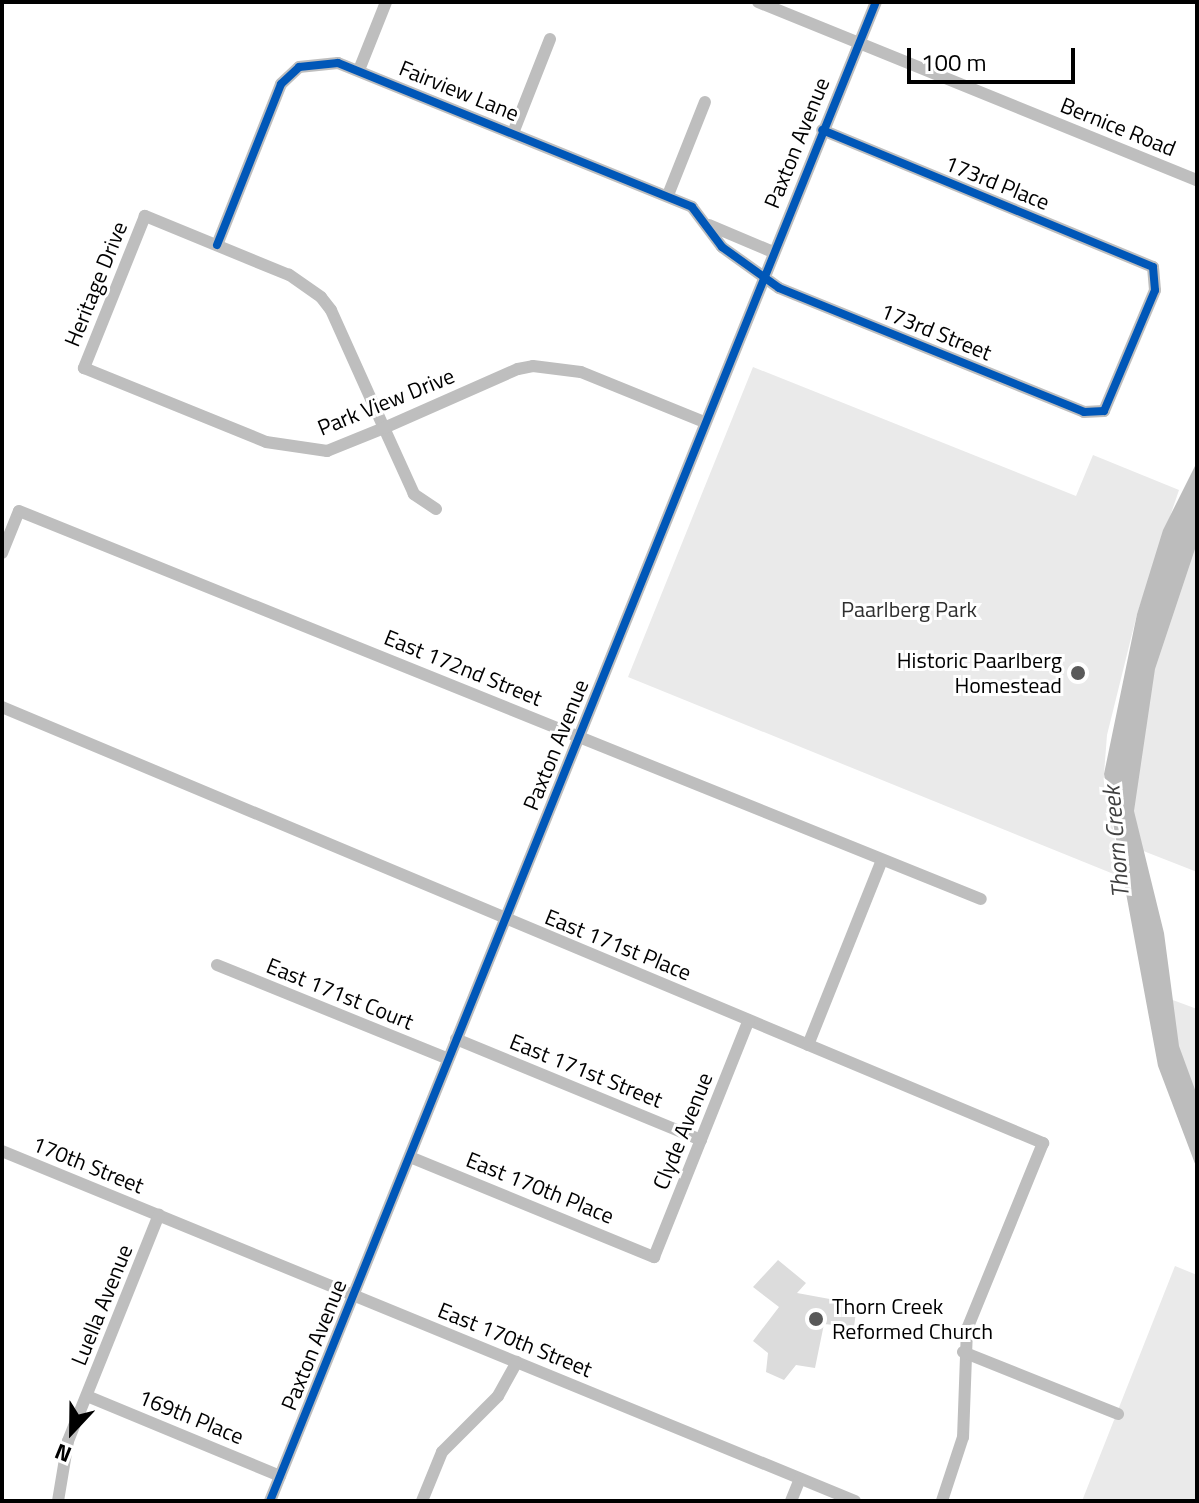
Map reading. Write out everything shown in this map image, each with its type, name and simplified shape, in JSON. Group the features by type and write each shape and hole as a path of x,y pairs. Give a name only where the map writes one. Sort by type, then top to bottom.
{"street":[{"path":"359,70 386,2"},
{"name":"Bernice Road","path":"758,2 1197,180"},
{"name":"Paxton Avenue","path":"270,1501 876,2"},
{"path":"513,133 550,39"},
{"name":"Fairview Lane","path":"217,245 287,75 325,61 359,70 668,195 709,225 773,252"},
{"path":"668,195 705,102"},
{"name":"173rd Place","path":"822,130 1157,273 1115,389 1099,414"},
{"name":"Heritage Drive","path":"84,368 145,216 217,245"},
{"name":"Fairview Lane","path":"709,225 722,247 763,276"},
{"path":"217,245 300,280 321,297 414,494 436,509"},
{"name":"173rd Street","path":"763,276 1099,414"},
{"name":"Park View Drive","path":"84,368 296,451 327,451 533,366 581,372 704,422"},
{"name":"East 172nd Street","path":"2,553 19,511 981,899"},
{"name":"East 171st Place","path":"2,707 378,860 504,921 1043,1143 963,1352"},
{"path":"808,1045 882,860"},
{"name":"East 171st Court","path":"217,965 448,1059"},
{"name":"Clyde Avenue","path":"654,1257 749,1020"},
{"name":"East 171st Street","path":"456,1039 701,1140"},
{"name":"170th Street","path":"2,1151 159,1215"},
{"name":"East 170th Place","path":"410,1157 654,1257"},
{"name":"East 170th Street","path":"159,1215 855,1501"},
{"name":"Luella Avenue","path":"58,1501 68,1441 159,1215"},
{"path":"942,1501 963,1437 963,1352 1118,1414"},
{"path":"427,1499 442,1452 498,1396 517,1362"},
{"name":"169th Place","path":"87,1396 280,1476"},
{"path":"791,1501 800,1479"},
{"path":"817,1501 822,1487"}],"green space":[{"name":"Paarlberg Park","path":"753,367 1076,496 1093,455 1179,490 1137,614 1107,735 1104,774 1121,877 628,677"},
{"path":"1197,500 1197,872 1123,843 1116,809"},
{"path":"1162,996 1197,1009 1197,1123"},
{"path":"1175,1266 1197,1275 1197,1501 1082,1501"}],"shaded area":[{"path":"1197,462 1197,543 1155,669 1134,811 1164,933 1179,1046 1197,1095 1197,1169 1158,1066 1104,774 1137,614 1163,530"}],"building":[{"name":"Thorn Creek Reformed Church","path":"778,1260 806,1283 797,1293 857,1304 854,1327 824,1324 815,1368 796,1365 784,1380 766,1372 768,1353 753,1341 779,1307 753,1287"}],"cycle path":[{"path":"270,1501 876,2"},
{"path":"217,245 281,84 299,67 338,63 692,207 722,247 779,288 1084,412 1104,411 1155,290 1153,267 822,130"}],"place":[{"name":"Historic Paarlberg Homestead","path":"1078,673"},
{"name":"Thorn Creek Reformed Church","path":"816,1319"}],"water label":[{"name":"Thorn Creek","path":"1116,842"}]}
